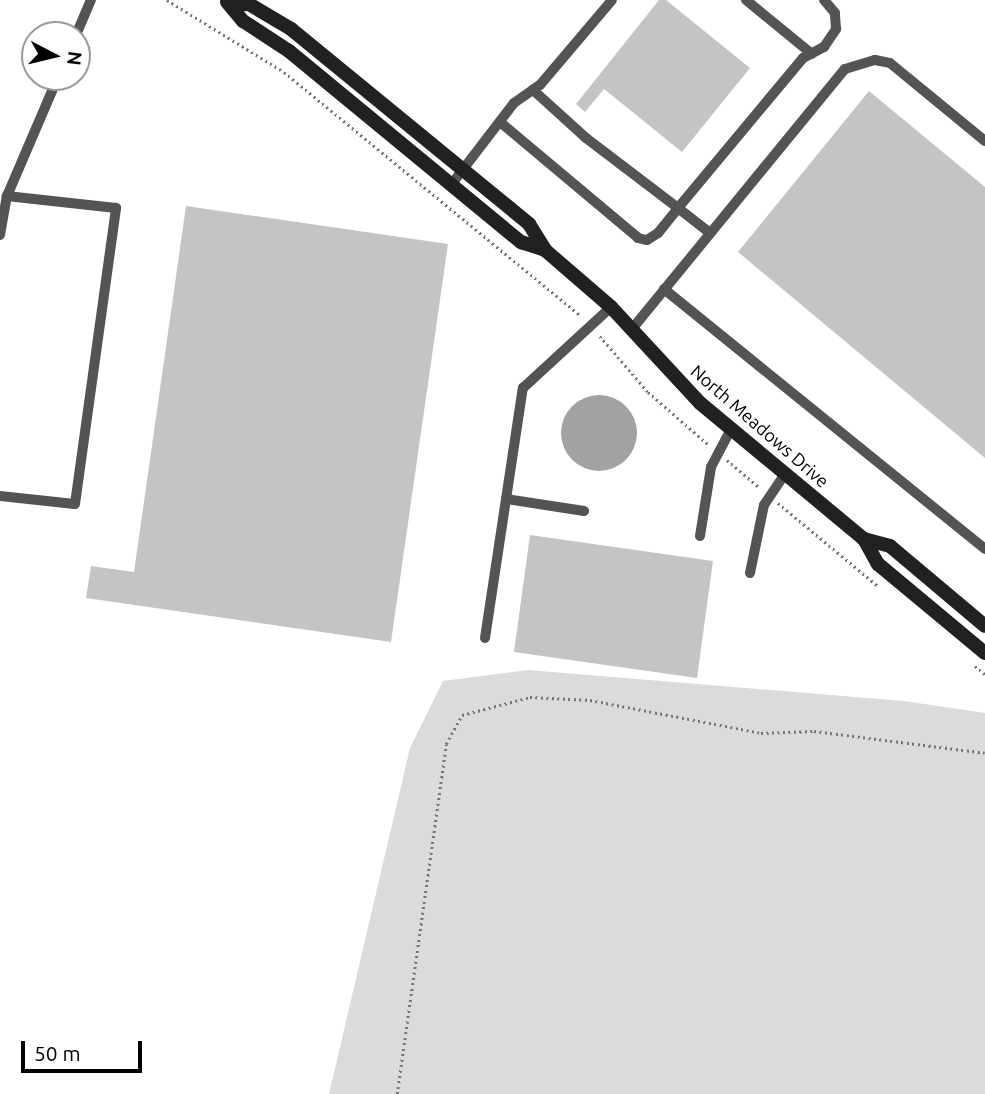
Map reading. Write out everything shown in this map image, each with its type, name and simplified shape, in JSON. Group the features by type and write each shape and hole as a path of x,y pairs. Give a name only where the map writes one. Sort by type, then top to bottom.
{"street":[{"name":"North Meadows Drive","path":"227,2 249,4 291,29 529,224 545,250 611,307 675,378 731,429 864,539 878,564 985,653"},
{"name":"North Meadows Drive","path":"227,2 243,21 289,51 521,242 545,250"},
{"name":"North Meadows Drive","path":"864,539 890,546 985,626"}],"lane":[{"path":"82,21 91,0"},
{"path":"452,185 514,103 533,90 612,0"},
{"path":"747,0 812,54"},
{"path":"500,122 638,238 647,240 658,233 812,54 824,47 836,29 835,13 824,0"},
{"path":"632,328 845,69 860,62 890,63 985,141"},
{"path":"533,90 586,138 710,233"},
{"path":"0,235 7,196 52,91"},
{"path":"0,496 75,504 117,208 7,196"},
{"path":"664,289 985,549"},
{"path":"485,638 523,388 611,307"},
{"path":"700,536 711,467 731,429"},
{"path":"750,573 764,505 785,474"},
{"path":"506,499 584,511"}],"path":[{"path":"397,1094 446,744 462,715 530,697 590,700 761,733 814,731 985,753"}],"shaded area":[{"path":"599,395 614,398 626,406 634,418 637,433 634,448 626,460 614,468 599,471 584,468 572,460 564,448 561,433 564,418 572,406 584,398"},
{"path":"528,670 904,701 985,713 985,1094 329,1094 410,748 443,681"}],"building":[{"path":"659,0 666,0 750,68 682,152 604,89 585,112 576,104"},
{"path":"869,91 985,187 985,458 738,252"},
{"path":"186,206 448,244 391,642 86,598 91,566 134,572"},
{"path":"530,535 713,561 697,678 514,652"}]}
